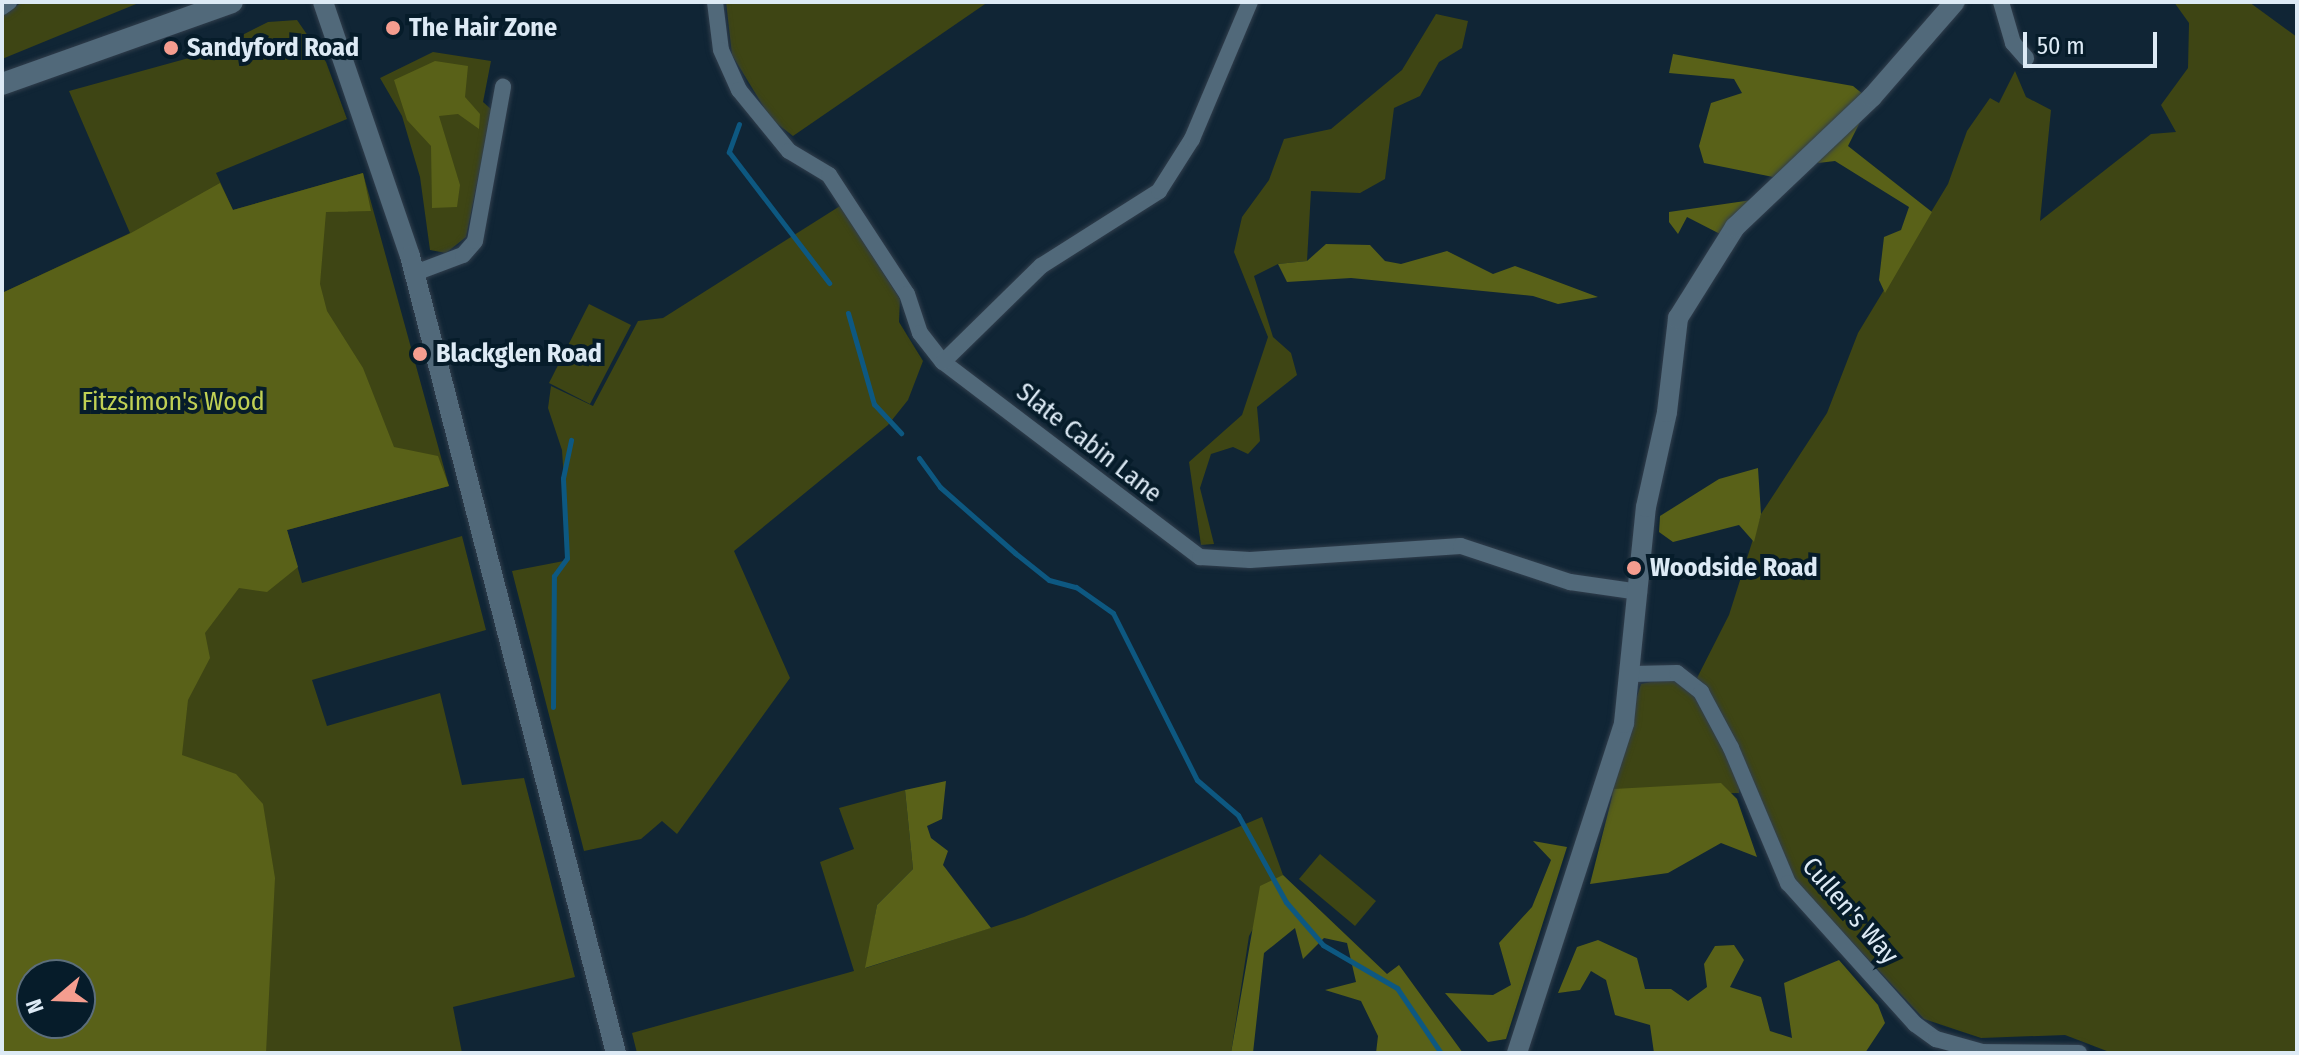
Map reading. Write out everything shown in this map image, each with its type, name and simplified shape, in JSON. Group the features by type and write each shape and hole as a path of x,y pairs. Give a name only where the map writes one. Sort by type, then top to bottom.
{"main road":[{"path":"2,84 232,2"}],"street":[{"path":"2,7 9,2"},
{"path":"323,2 358,89 415,273 616,1053"},
{"name":"Slate Cabin Lane","path":"715,2 721,50 739,90 789,151 829,175 907,294 920,333 943,362 1200,557 1250,560 1461,546 1556,578 1639,592"},
{"path":"943,362 1041,266 1159,191 1192,139 1250,2"},
{"path":"1517,1053 1570,902 1633,674 1646,507 1667,412 1678,318 1735,227 1872,97 1955,2"},
{"path":"2001,2 2013,43 2026,58"},
{"path":"415,273 450,262 475,241 503,87"},
{"name":"Cullen's Way","path":"1633,674 1677,673 1701,692 1731,748 1788,883 1915,1024 1936,1039 1983,1052 2079,1053"}],"green space":[{"path":"22,2 141,2 2,59 2,16"},
{"path":"726,2 988,2 793,136 771,119 732,55"},
{"path":"2174,2 2249,2 2297,37 2297,1053 2112,1053 2065,1035 1981,1038 1924,1019 1799,885 1774,849 1747,768 1697,678 1729,615 1761,514 1827,413 1858,333 1948,184 1967,131 1990,98 1999,103 2015,71 2026,97 2051,110 2040,221 2151,134 2176,132 2161,105 2188,68 2189,23"},
{"path":"1436,14 1468,21 1462,48 1439,62 1420,96 1394,108 1385,179 1360,193 1311,191 1307,261 1278,264 1254,276 1273,337 1291,353 1297,375 1257,407 1260,441 1248,454 1233,447 1211,454 1200,488 1214,544 1201,545 1189,462 1242,415 1268,337 1234,252 1242,217 1269,180 1284,139 1331,129 1402,70"},
{"name":"Fitzsimon's Wood","path":"297,20 326,62 347,119 216,173 233,210 363,173 449,486 287,530 302,583 462,536 486,630 312,680 327,726 440,693 462,785 524,778 575,977 453,1007 462,1053 2,1053 2,293 130,233 69,91 207,53 268,22"},
{"path":"433,52 491,61 483,102 492,110 466,237 446,253 430,250 420,177 402,116 380,78"},
{"path":"1673,54 1853,86 1864,95 1773,177 1704,163 1699,146 1711,103 1742,93 1734,79 1669,73"},
{"path":"435,61 468,66 465,97 480,114 479,129 458,114 439,116 460,185 457,207 432,208 431,146 407,120 394,80"},
{"path":"1862,118 1848,146 1932,212 1885,293 1879,280 1884,237 1901,230 1909,207 1835,161 1818,163 1822,151"},
{"name":"Fitzsimon's Wood","path":"363,173 371,211 326,212 320,284 327,311 363,368 394,447 438,456 449,486 287,530 298,567 267,592 239,588 205,633 210,658 188,700 182,755 236,774 263,804 275,878 266,1053 2,1053 2,293 131,233 220,183 233,210"},
{"path":"1752,200 1722,235 1687,217 1678,234 1669,222 1669,212"},
{"path":"840,206 900,299 899,322 923,361 908,400 888,425 734,551 790,678 677,834 662,821 641,839 584,851 512,571 569,560 562,450 548,408 551,386 593,406 638,321 663,318"},
{"path":"1326,244 1370,245 1385,261 1401,264 1447,251 1493,274 1515,266 1598,297 1558,304 1533,296 1351,278 1287,282 1278,264 1307,261"},
{"path":"589,304 631,325 590,404 549,383"},
{"path":"1758,468 1761,514 1754,542 1739,525 1673,542 1659,532 1660,516 1719,479"},
{"path":"1670,678 1688,685 1740,778 1739,793 1605,796 1641,684"},
{"path":"946,781 942,819 927,826 931,838 948,851 943,865 991,928 865,968 877,905 913,869 905,790"},
{"path":"1721,783 1737,799 1757,857 1721,843 1668,873 1590,884 1614,789"},
{"path":"905,790 913,869 877,905 866,968 1024,917 1262,817 1283,875 1249,936 1231,1053 637,1053 632,1033 854,971 820,862 854,849 839,808"},
{"path":"1533,841 1567,847 1506,1039 1488,1042 1445,993 1493,995 1511,985 1499,943 1532,907 1551,860"},
{"path":"1320,854 1376,901 1355,926 1299,879"},
{"path":"1283,875 1387,974 1399,965 1463,1053 1376,1053 1378,1036 1361,1001 1325,990 1356,982 1347,943 1324,938 1303,959 1295,928 1264,953 1253,1053 1231,1053 1260,886"},
{"path":"1598,940 1637,958 1645,989 1671,989 1688,1001 1707,987 1704,964 1715,946 1734,945 1744,960 1730,987 1761,997 1770,1031 1792,1038 1784,983 1839,960 1878,1005 1885,1023 1865,1053 1654,1053 1650,1025 1615,1015 1606,980 1591,971 1580,990 1558,993 1577,947"}],"waterway":[{"path":"739,124 729,152 829,283"},
{"path":"848,313 874,404 901,433"},
{"path":"553,707 554,576 567,558 563,478 571,440"},
{"path":"919,458 940,487 1015,553 1049,580 1076,587 1113,613 1197,780 1238,815 1286,902 1323,945 1397,988 1441,1053"}],"place":[{"name":"The Hair Zone","path":"393,28"},
{"name":"Sandyford Road","path":"171,48"},
{"name":"Blackglen Road","path":"420,354"},
{"name":"Woodside Road","path":"1634,568"}]}
